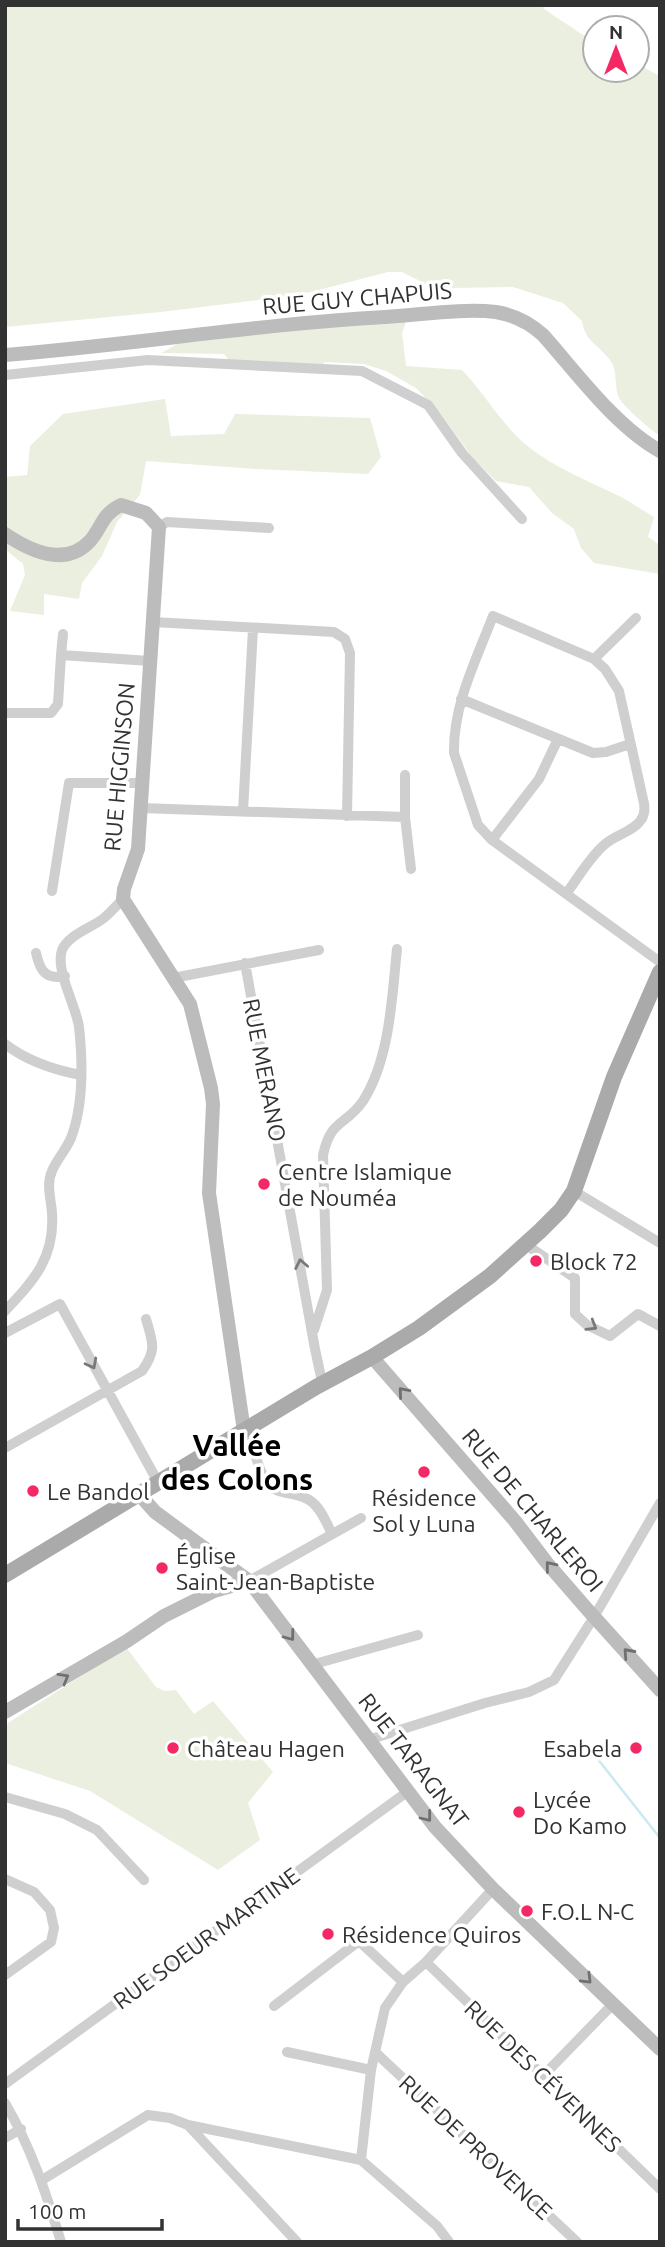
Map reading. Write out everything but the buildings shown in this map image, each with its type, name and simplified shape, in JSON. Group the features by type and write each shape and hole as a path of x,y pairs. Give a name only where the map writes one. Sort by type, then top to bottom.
{"main road":[{"path":"7,1570 159,1484 325,1382 372,1357 454,1304 491,1276 561,1210 574,1191 614,1077 660,972"}],"street":[{"name":"RUE GUY CHAPUIS","path":"5,355 348,319 497,312 516,317 538,330 626,427 646,444 660,451"},
{"path":"69,350 72,368"},
{"path":"5,375 148,360 362,371 428,405 462,453 522,519"},
{"path":"5,534 33,550 49,556 60,556 80,549 91,540 105,515 121,505 146,513 159,527 167,522 269,528"},
{"name":"RUE HIGGINSON","path":"123,899 138,849 159,527"},
{"path":"566,894 604,845 631,829 643,817 645,808 619,691 594,659 493,616 461,699 454,753 478,824 492,840 566,894 660,962"},
{"path":"594,659 636,618"},
{"path":"153,622 334,632 345,639 350,653 347,816"},
{"path":"243,811 253,629"},
{"path":"5,713 51,713 58,705 63,634"},
{"path":"61,655 150,662"},
{"path":"461,699 593,753 606,752 630,744"},
{"path":"492,840 539,779 558,739"},
{"path":"405,775 405,817 411,869"},
{"path":"52,891 69,783 142,783"},
{"path":"141,808 405,817"},
{"path":"5,1311 37,1273 50,1249 53,1229 49,1186 51,1171 69,1142 78,1117 81,1074 79,1025 60,960 63,947 105,917 123,899 190,1004 211,1088 213,1104 209,1193 247,1429 269,1485 278,1492 295,1493 311,1501 332,1534"},
{"path":"313,1331 327,1290 323,1155 326,1140 332,1128 362,1101 378,1067 390,1015 397,949"},
{"path":"173,978 319,950"},
{"path":"36,953 41,968 48,976 65,976"},
{"name":"RUE MERANO","path":"245,963 321,1377 325,1382"},
{"path":"5,1044 20,1056 81,1074"},
{"path":"574,1191 660,1243"},
{"path":"525,1244 575,1278 575,1314 587,1325 610,1336 638,1314 660,1326"},
{"path":"5,1333 60,1304 159,1484"},
{"path":"5,1448 142,1371 154,1346 146,1319"},
{"name":"RUE DE CHARLEROI","path":"372,1357 515,1521 547,1563 659,1689"},
{"name":"RUE TARAGNAT","path":"140,1494 155,1512 249,1581 435,1828 493,1889 660,2049"},
{"path":"368,1740 529,1692 554,1680 660,1503"},
{"path":"5,1712 127,1642 163,1616 214,1591 249,1581 361,1518"},
{"path":"311,1665 418,1635"},
{"name":"RUE SOEUR MARTINE","path":"5,2084 407,1792"},
{"path":"5,1797 65,1814 97,1830 144,1880"},
{"path":"5,1879 34,1892 50,1910 54,1928 51,1942 5,1975"},
{"path":"360,2160 371,2070 385,2008 403,1982 426,1962 493,1889"},
{"path":"274,2006 359,1941 403,1982"},
{"name":"RUE DES CÉVENNES","path":"426,1962 660,2189"},
{"path":"543,2076 613,2004"},
{"path":"287,2052 371,2070"},
{"name":"RUE DE PROVENCE","path":"375,2052 577,2242"},
{"path":"5,2103 20,2129 42,2180 61,2242"},
{"path":"42,2180 148,2115 170,2118 188,2125 360,2160 437,2226 449,2242"},
{"path":"188,2125 297,2242"},
{"path":"5,2138 20,2129"}],"green space":[{"path":"5,5 543,5 544,9 581,34 581,84 651,84 651,71 660,76 660,436 619,398 612,364 589,339 582,321 563,303 513,287 451,288 426,284 402,272 388,272 311,292 258,300 5,327"},
{"path":"408,316 402,333 406,366 462,370 520,440 540,456 654,517 648,537 660,545 660,574 594,563 581,548 574,529 552,513 529,487 496,481 473,458 439,412 416,388 386,371 364,364 325,362 320,368 231,363 224,354 161,353 190,337"},
{"path":"165,399 171,436 224,434 235,414 370,418 381,457 368,474 146,461 140,495 117,522 102,556 82,583 79,599 44,594 44,615 10,611 25,575 23,564 5,549 5,477 27,475 30,446 63,414"},
{"path":"126,1647 156,1687 165,1691 176,1690 194,1714 213,1701 273,1772 248,1803 260,1840 218,1870 90,1791 5,1763 5,1732 8,1723"}],"waterway":[{"path":"593,1753 660,1838"}],"place":[{"name":"Centre Islamique de Nouméa","path":"264,1184"},
{"name":"Block 72","path":"536,1261"},
{"name":"Résidence Sol y Luna","path":"424,1472"},
{"name":"Le Bandol","path":"33,1491"},
{"name":"Église Saint-Jean-Baptiste","path":"162,1568"},
{"name":"Château Hagen","path":"173,1748"},
{"name":"Esabela","path":"636,1748"},
{"name":"Lycée Do Kamo","path":"519,1812"},
{"name":"F.O.L N-C","path":"527,1911"},
{"name":"Résidence Quiros","path":"328,1934"}],"district":[{"name":"Vallée des Colons","path":"237,1462"}]}
